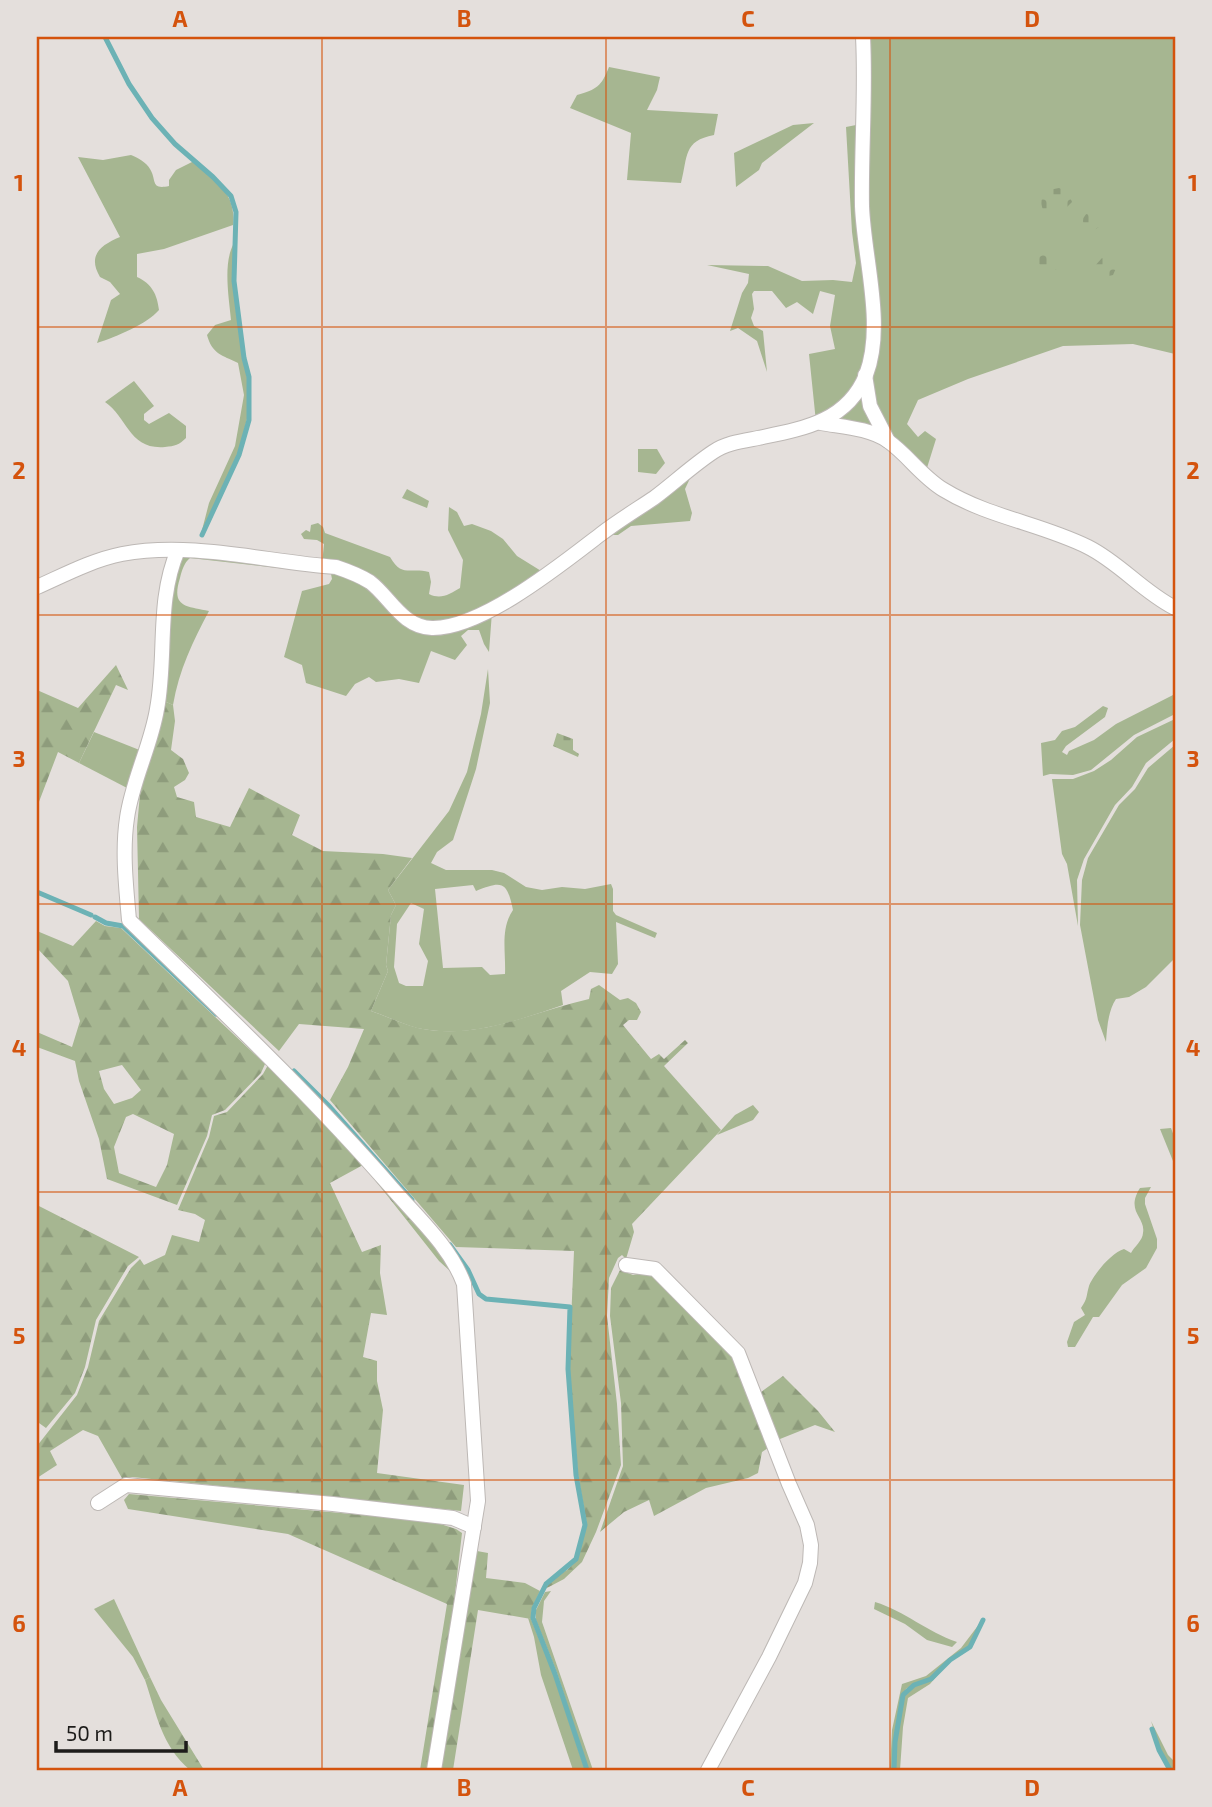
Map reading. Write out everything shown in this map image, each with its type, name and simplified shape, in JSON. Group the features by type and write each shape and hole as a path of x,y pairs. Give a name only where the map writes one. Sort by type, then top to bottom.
{"street":[{"path":"821,423 845,406 855,395 865,375 873,348 862,209 863,37"},
{"path":"865,375 870,406 888,441 918,471 942,489 985,509 1089,547 1144,589 1175,608"},
{"path":"37,587 94,562 123,554 178,550 345,570 371,583 408,620 432,628 470,619 548,576 604,531 655,497 715,451 735,442 821,423 867,431 888,441"},
{"path":"178,550 170,567 165,591 157,710 127,817 124,864 129,920 278,1065 380,1175 440,1242 458,1267 464,1284 478,1501 434,1770"},
{"path":"626,1265 655,1269 738,1353 807,1525 811,1545 805,1583 769,1657 708,1770"},
{"path":"98,1503 127,1485 453,1518 474,1527"}],"green space":[{"path":"867,37 1175,37 1175,354 1133,344 1063,346 968,379 918,400 907,424 918,437 925,431 936,439 926,471 886,430 869,377"},
{"path":"609,67 660,77 647,110 718,114 714,135 697,141 689,151 681,183 627,180 631,133 570,108 577,95 594,89 601,83"},
{"path":"814,123 736,187 734,153 793,125"},
{"path":"861,124 871,348 854,394 816,422 809,354 835,349 830,326 835,295 820,291 813,314 797,302 786,308 772,291 754,291 751,318 754,326 763,331 767,372 757,341 738,328 730,331 749,274 707,265 768,266 802,281 852,282 856,263 846,127"},
{"path":"131,155 149,167 159,187 169,186 169,180 176,170 194,161 228,196 233,225 164,249 137,254 137,277 153,290 159,310 139,325 97,343 111,300 120,294 110,282 100,277 96,269 96,257 102,247 120,237 78,157 103,160"},
{"path":"1059,188 1068,192 1072,202 1066,208 1044,212 1042,199 1050,191"},
{"path":"1088,212 1096,212 1101,221 1099,228 1088,230 1083,225 1083,217"},
{"path":"233,245 236,311 247,377 247,419 238,455 201,534 209,503 235,446 244,395 238,363 215,350 207,335 215,325 231,320 227,272"},
{"path":"1050,250 1059,255 1061,266 1055,270 1047,270 1039,264 1039,257"},
{"path":"1110,257 1117,266 1113,275 1100,278 1093,268 1102,258"},
{"path":"134,381 154,406 144,414 144,420 149,424 169,413 186,426 186,438 177,445 153,447 130,432 105,402"},
{"path":"863,387 874,428 837,418"},
{"path":"638,449 657,449 665,463 656,474 638,472"},
{"path":"693,472 685,489 692,513 690,521 631,526 618,535 609,535"},
{"path":"407,489 429,501 427,508 402,498"},
{"path":"449,507 457,512 464,526 472,524 491,531 503,539 517,556 546,574 470,617 423,624 388,597 322,564 324,544 317,540 304,539 301,534 306,530 310,532 311,525 318,523 325,533 390,557 398,568 429,572 429,594 441,596 460,588 463,560 448,530"},
{"path":"184,555 295,567 353,577 414,628 492,612 489,652 479,630 468,630 461,636 467,645 455,660 431,651 419,683 399,679 376,682 369,677 355,684 346,696 306,683 302,665 284,657 302,591 329,584 331,574 190,558 181,575 177,595 182,604 209,611 187,656 173,705 164,701 172,587"},
{"path":"116,665 128,690 116,685 79,763 58,752 37,807 37,690 78,708"},
{"path":"488,669 490,703 476,769 453,840 437,852 431,863 446,870 492,870 504,873 526,887 542,890 562,887 585,889 611,884 613,911 616,915 657,933 655,938 616,922 618,964 612,974 590,972 561,991 563,1005 492,1027 473,1030 436,1031 417,1028 371,1011 388,971 386,965 391,915 396,905 388,890 449,811 467,772 481,714","holes":["473,885 476,891 492,885 502,886 508,894 513,910 506,925 505,974 490,975 482,967 443,968 435,889","411,903 424,909 419,944 428,961 423,986 406,986 399,983 394,967 397,924"]},
{"path":"1175,694 1175,714 1134,735 1091,770 1073,775 1043,776 1041,743 1055,740 1062,731 1075,727 1103,706 1108,708 1105,717 1066,746 1062,752 1067,755 1069,751 1094,740 1116,724"},
{"path":"164,701 173,705 175,721 171,750 183,759 189,773 185,780 174,787 177,797 194,802 196,817 230,827 249,788 300,815 292,835 323,851 412,858 388,890 396,905 391,915 386,965 388,971 371,1011 418,1028 462,1031 504,1023 589,999 591,989 599,985 620,1000 628,998 636,1003 641,1012 637,1020 629,1020 623,1025 651,1059 659,1054 664,1059 685,1040 688,1043 664,1066 721,1130 632,1224 634,1232 626,1259 622,1255 618,1258 609,1278 607,1316 621,1465 582,1562 564,1579 545,1589 554,1577 577,1560 587,1525 578,1475 569,1369 574,1251 456,1247 330,1100 364,1029 299,1024 279,1051 139,919 137,827 140,794"},
{"path":"1175,719 1175,739 1146,763 1132,787 1115,805 1084,859 1077,880 1078,926 1067,864 1062,854 1052,779 1073,779 1094,771 1137,737"},
{"path":"94,732 142,751 129,789 79,763"},
{"path":"557,733 573,739 573,750 579,754 578,757 553,746"},
{"path":"1175,745 1175,958 1146,987 1129,997 1116,999 1107,1025 1106,1042 1098,1020 1080,925 1082,880 1088,858 1119,805 1135,789 1148,768"},
{"path":"96,921 105,926 121,928 265,1064 261,1073 225,1110 212,1115 207,1136 177,1205 107,1179 99,1139 75,1061 37,1047 37,1032 72,1047 80,1021 68,981 37,948 37,931 73,946","holes":["122,1065 141,1090 132,1098 114,1104 104,1089 99,1071","133,1114 174,1134 167,1165 156,1187 119,1173 114,1147 126,1117"]},
{"path":"268,1065 409,1212 455,1272 439,1261 363,1165 330,1183 362,1252 381,1245 380,1273 387,1315 371,1313 363,1357 377,1361 377,1381 383,1410 377,1473 464,1485 461,1511 132,1477 123,1480 98,1436 83,1430 50,1451 57,1465 37,1478 37,1446 77,1395 88,1367 99,1321 131,1268 140,1259 144,1265 165,1255 172,1235 199,1242 205,1220 195,1214 178,1210 209,1137 214,1116 227,1112 263,1074"},
{"path":"753,1105 759,1112 753,1120 717,1135 735,1115"},
{"path":"1171,1128 1175,1139 1175,1166 1160,1129"},
{"path":"1151,1187 1145,1204 1157,1239 1157,1248 1146,1268 1122,1285 1099,1317 1093,1317 1075,1347 1068,1347 1067,1342 1074,1322 1085,1315 1081,1308 1094,1276 1119,1251 1124,1249 1131,1253 1142,1238 1143,1227 1135,1209 1136,1196 1140,1188"},
{"path":"37,1205 139,1257 128,1266 96,1320 85,1367 75,1393 46,1428 37,1418"},
{"path":"620,1270 633,1275 654,1270 735,1354 771,1446 762,1452 758,1473 706,1488 654,1516 649,1500 624,1512 600,1532 623,1466 621,1403 610,1316 611,1288"},
{"path":"783,1376 835,1432 815,1425 775,1441 757,1395"},
{"path":"129,1494 431,1521 462,1533 453,1611 428,1770 420,1770 447,1604 288,1534 128,1509 124,1500"},
{"path":"477,1551 488,1553 486,1578 525,1583 540,1591 532,1608 531,1619 478,1610 453,1770 441,1770"},
{"path":"551,1591 544,1601 542,1622 593,1770 588,1770 557,1673 536,1620 536,1610 545,1592"},
{"path":"114,1599 150,1677 145,1680 133,1657 94,1609"},
{"path":"875,1602 957,1642 952,1647 927,1640 905,1624 874,1609"},
{"path":"528,1618 531,1619 554,1676 585,1770 573,1770 541,1675"},
{"path":"983,1619 969,1646 931,1678 906,1689 894,1742 893,1770 890,1770 892,1730 902,1684 926,1676 961,1648"},
{"path":"942,1670 930,1684 908,1698 900,1770 895,1770 896,1742 904,1695 907,1690 931,1679"},
{"path":"150,1677 204,1770 190,1770 166,1740 145,1680"},
{"path":"1151,1721 1168,1755 1175,1762 1175,1770 1172,1770 1160,1749"}],"waterway":[{"path":"105,37 129,84 152,118 175,144 231,196 236,212 234,281 249,377 249,420 239,455 202,535"},
{"path":"37,892 91,915"},
{"path":"95,917 106,923 123,926 216,1014"},
{"path":"294,1071 328,1105 412,1200"},
{"path":"450,1245 468,1270 479,1294 486,1299 570,1307 568,1369 576,1475 585,1525 576,1559 546,1584 534,1608 533,1618 587,1770"},
{"path":"894,1770 895,1742 903,1695 914,1685 931,1679 950,1660 970,1647 983,1620"},
{"path":"1152,1729 1170,1770"}]}
